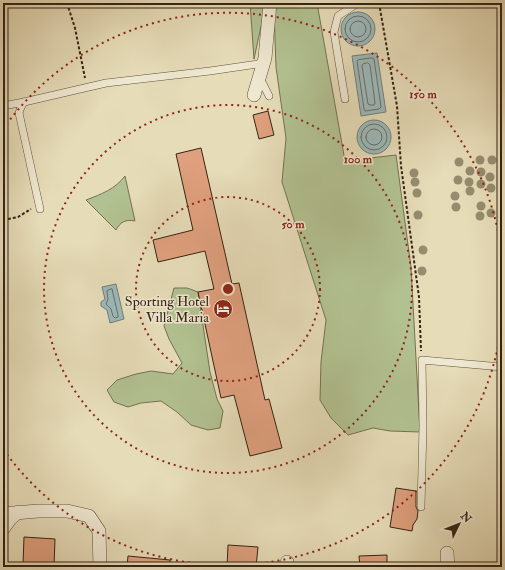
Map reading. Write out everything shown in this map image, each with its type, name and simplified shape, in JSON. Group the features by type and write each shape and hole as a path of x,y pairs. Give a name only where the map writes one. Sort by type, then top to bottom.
{"street":[{"path":"254,95 264,63 270,3"},
{"path":"3,514 38,511 67,511 89,516 99,531 100,567"},
{"path":"3,529 10,519 18,512"},
{"path":"447,553 448,567"}],"lane":[{"path":"345,99 334,32 338,16 358,3"},
{"path":"3,106 106,83 264,63"},
{"path":"260,77 269,96"},
{"path":"24,102 19,113 40,209"},
{"path":"421,507 423,448 422,360 502,367"}],"path":[{"path":"67,3 76,28 86,87"},
{"path":"379,3 397,106 401,166 419,298 422,360"}],"green space":[{"path":"250,3 266,3 254,59"},
{"path":"268,3 317,3 345,161 396,155 411,267 420,432 390,431 373,428 348,435 331,418 320,400 321,362 326,320 282,182 286,138 276,67 274,10"},
{"path":"125,176 135,221 129,220 124,222 119,225 116,230 86,200 112,188"},
{"path":"174,288 187,288 198,292 210,372 217,399 223,411 220,428 208,430 191,425 177,412 161,401 141,403 128,407 114,402 107,390 117,380 136,374 151,371 173,374 182,363 164,326"}],"water":[{"path":"355,12 361,12 365,13 372,19 375,29 374,36 368,43 361,46 355,46 351,45 344,39 341,32 341,26 342,22 348,15"},
{"path":"377,53 386,112 361,116 352,56"},
{"path":"371,120 377,120 381,121 388,127 391,137 390,144 384,151 377,154 371,154 367,153 360,147 357,140 357,134 358,130 364,123"},
{"path":"116,284 124,319 110,323 107,310 101,306 101,302 105,299 102,287"}],"building":[{"path":"268,111 274,135 259,139 253,115"},
{"path":"201,148 232,284 239,283 265,400 269,399 282,448 250,456 234,395 221,398 198,292 214,289 205,251 158,262 153,240 193,230 176,154"},
{"path":"396,488 416,491 416,507 418,511 417,519 413,525 412,531 390,527"},
{"path":"24,537 55,539 54,566 23,565"},
{"path":"228,545 258,547 256,567 227,567"},
{"path":"387,555 387,567 360,567 359,556"},
{"path":"128,556 170,560 170,567 127,567"}],"place":[{"name":"Sporting Hotel Villa Maria","path":"223,309"}]}
